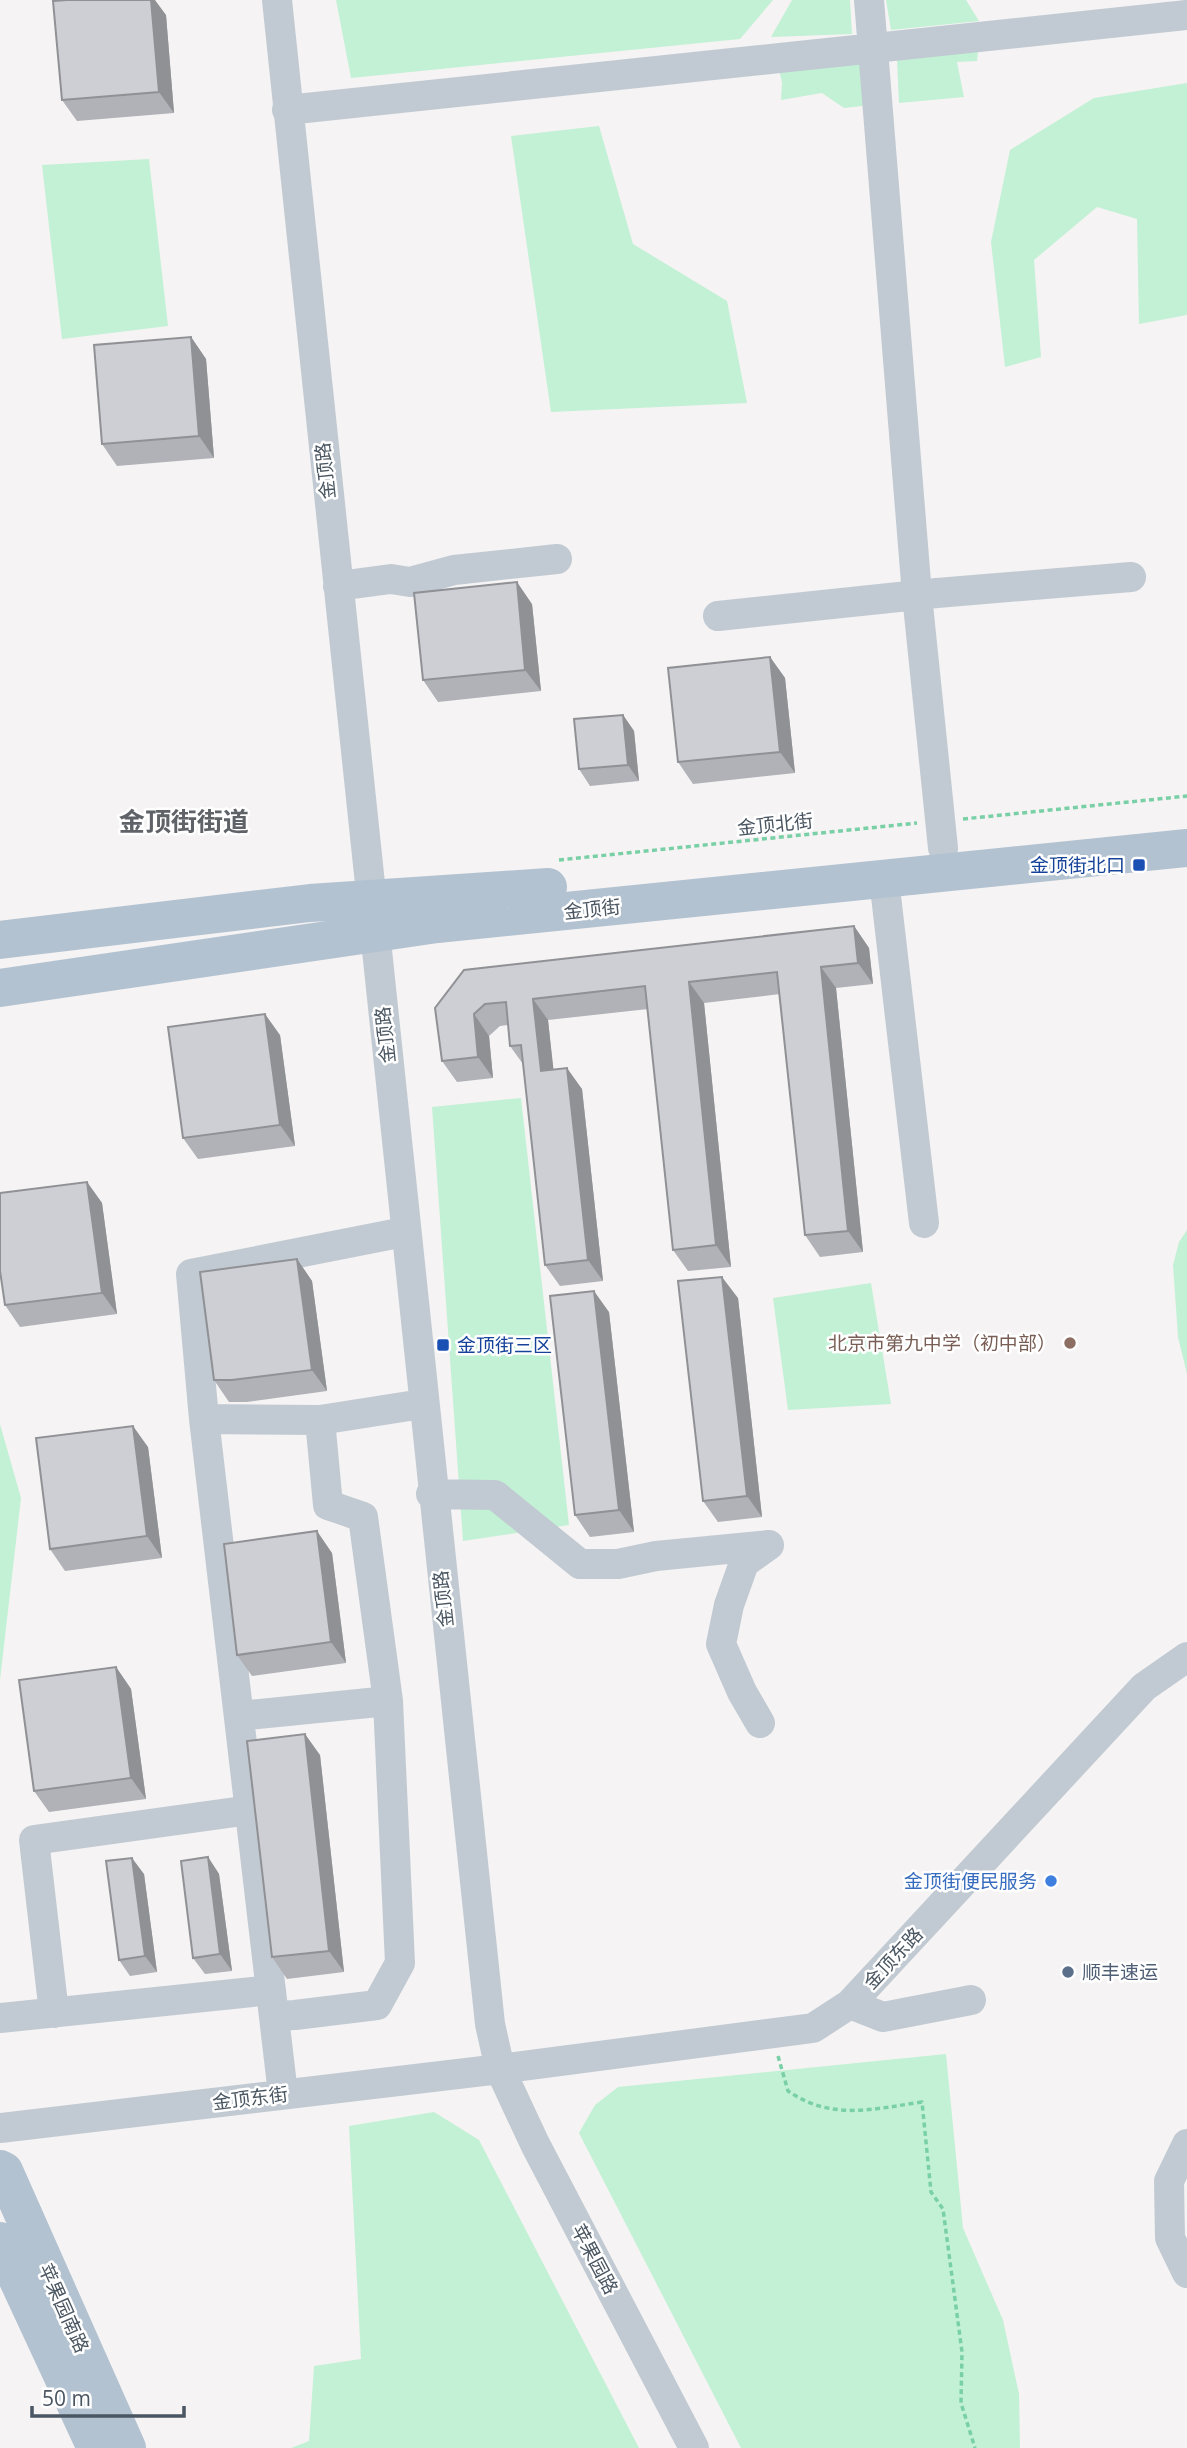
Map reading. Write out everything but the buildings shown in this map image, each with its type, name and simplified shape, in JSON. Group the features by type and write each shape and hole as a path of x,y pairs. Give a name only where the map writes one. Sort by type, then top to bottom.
{"main road":[{"name":"金顶街","path":"0,988 373,917 544,888 942,834 1187,823"},
{"name":"金顶街","path":"0,940 310,903 373,917 437,924 1187,848"},
{"name":"苹果园南路","path":"0,2169 4,2171 127,2448"},
{"name":"苹果园南路","path":"0,2241 96,2448"}],"street":[{"name":"金顶路","path":"277,0 431,1494 490,2024 500,2069"},
{"path":"869,0 917,595 942,834"},
{"path":"288,110 1187,15"},
{"path":"338,586 391,579 410,582 454,570 557,559"},
{"path":"718,616 917,595 1131,577"},
{"path":"884,879 924,1223"},
{"path":"283,2094 204,1419 191,1274 404,1232"},
{"path":"204,1419 320,1420 422,1404"},
{"path":"0,2018 272,2003 295,2015 377,2004 400,1963 388,1701 363,1517 328,1505 320,1420"},
{"path":"431,1494 495,1494 580,1564 618,1564 656,1556 769,1545 744,1563 729,1605 721,1644 742,1692 760,1723"},
{"name":"金顶东路","path":"500,2069 813,2028 850,2004 1144,1687 1187,1657"},
{"path":"239,1716 388,1701"},
{"path":"54,2013 34,1840 250,1810"},
{"path":"850,2004 883,2017 971,2000"},
{"name":"金顶东街","path":"0,2128 500,2069"},
{"name":"苹果园路","path":"500,2069 535,2144 694,2448"},
{"path":"1187,2144 1169,2181 1170,2238 1187,2273"}],"path":[{"name":"金顶北街","path":"557,860 942,834 1187,796"},
{"path":"772,2034 788,2091 804,2102 842,2112 922,2102 931,2192 943,2209 960,2339 961,2403 975,2448"}],"green space":[{"path":"336,0 773,0 740,39 351,78"},
{"path":"792,0 850,0 852,34 771,37"},
{"path":"886,0 966,0 979,21 891,30"},
{"path":"978,51 977,61 957,62 964,97 899,103 897,60"},
{"path":"861,60 871,105 844,108 822,93 781,100 779,69"},
{"path":"1187,83 1187,315 1139,324 1137,219 1097,207 1034,260 1041,357 1005,367 991,242 1010,150 1094,98"},
{"path":"599,126 633,244 727,301 747,403 551,412 511,136"},
{"path":"149,159 168,326 62,339 42,165"},
{"path":"521,1098 569,1525 463,1541 432,1107"},
{"path":"1187,1230 1187,1374 1178,1337 1173,1265 1179,1242"},
{"path":"871,1283 891,1404 788,1410 773,1298"},
{"path":"0,1424 21,1498 0,1680"},
{"path":"946,2054 963,2228 1003,2320 1019,2394 1020,2448 741,2448 579,2133 595,2105 618,2087"},
{"path":"434,2112 479,2140 639,2448 291,2448 309,2441 314,2366 361,2359 349,2126"}],"place":[{"name":"金顶街北口","path":"1139,865"},
{"name":"北京市第九中学（初中部）","path":"1070,1343"},
{"name":"金顶街三区","path":"443,1345"},
{"name":"金顶街便民服务","path":"1051,1881"},
{"name":"顺丰速运","path":"1068,1972"}],"district":[{"name":"金顶街街道","path":"184,821"}]}
